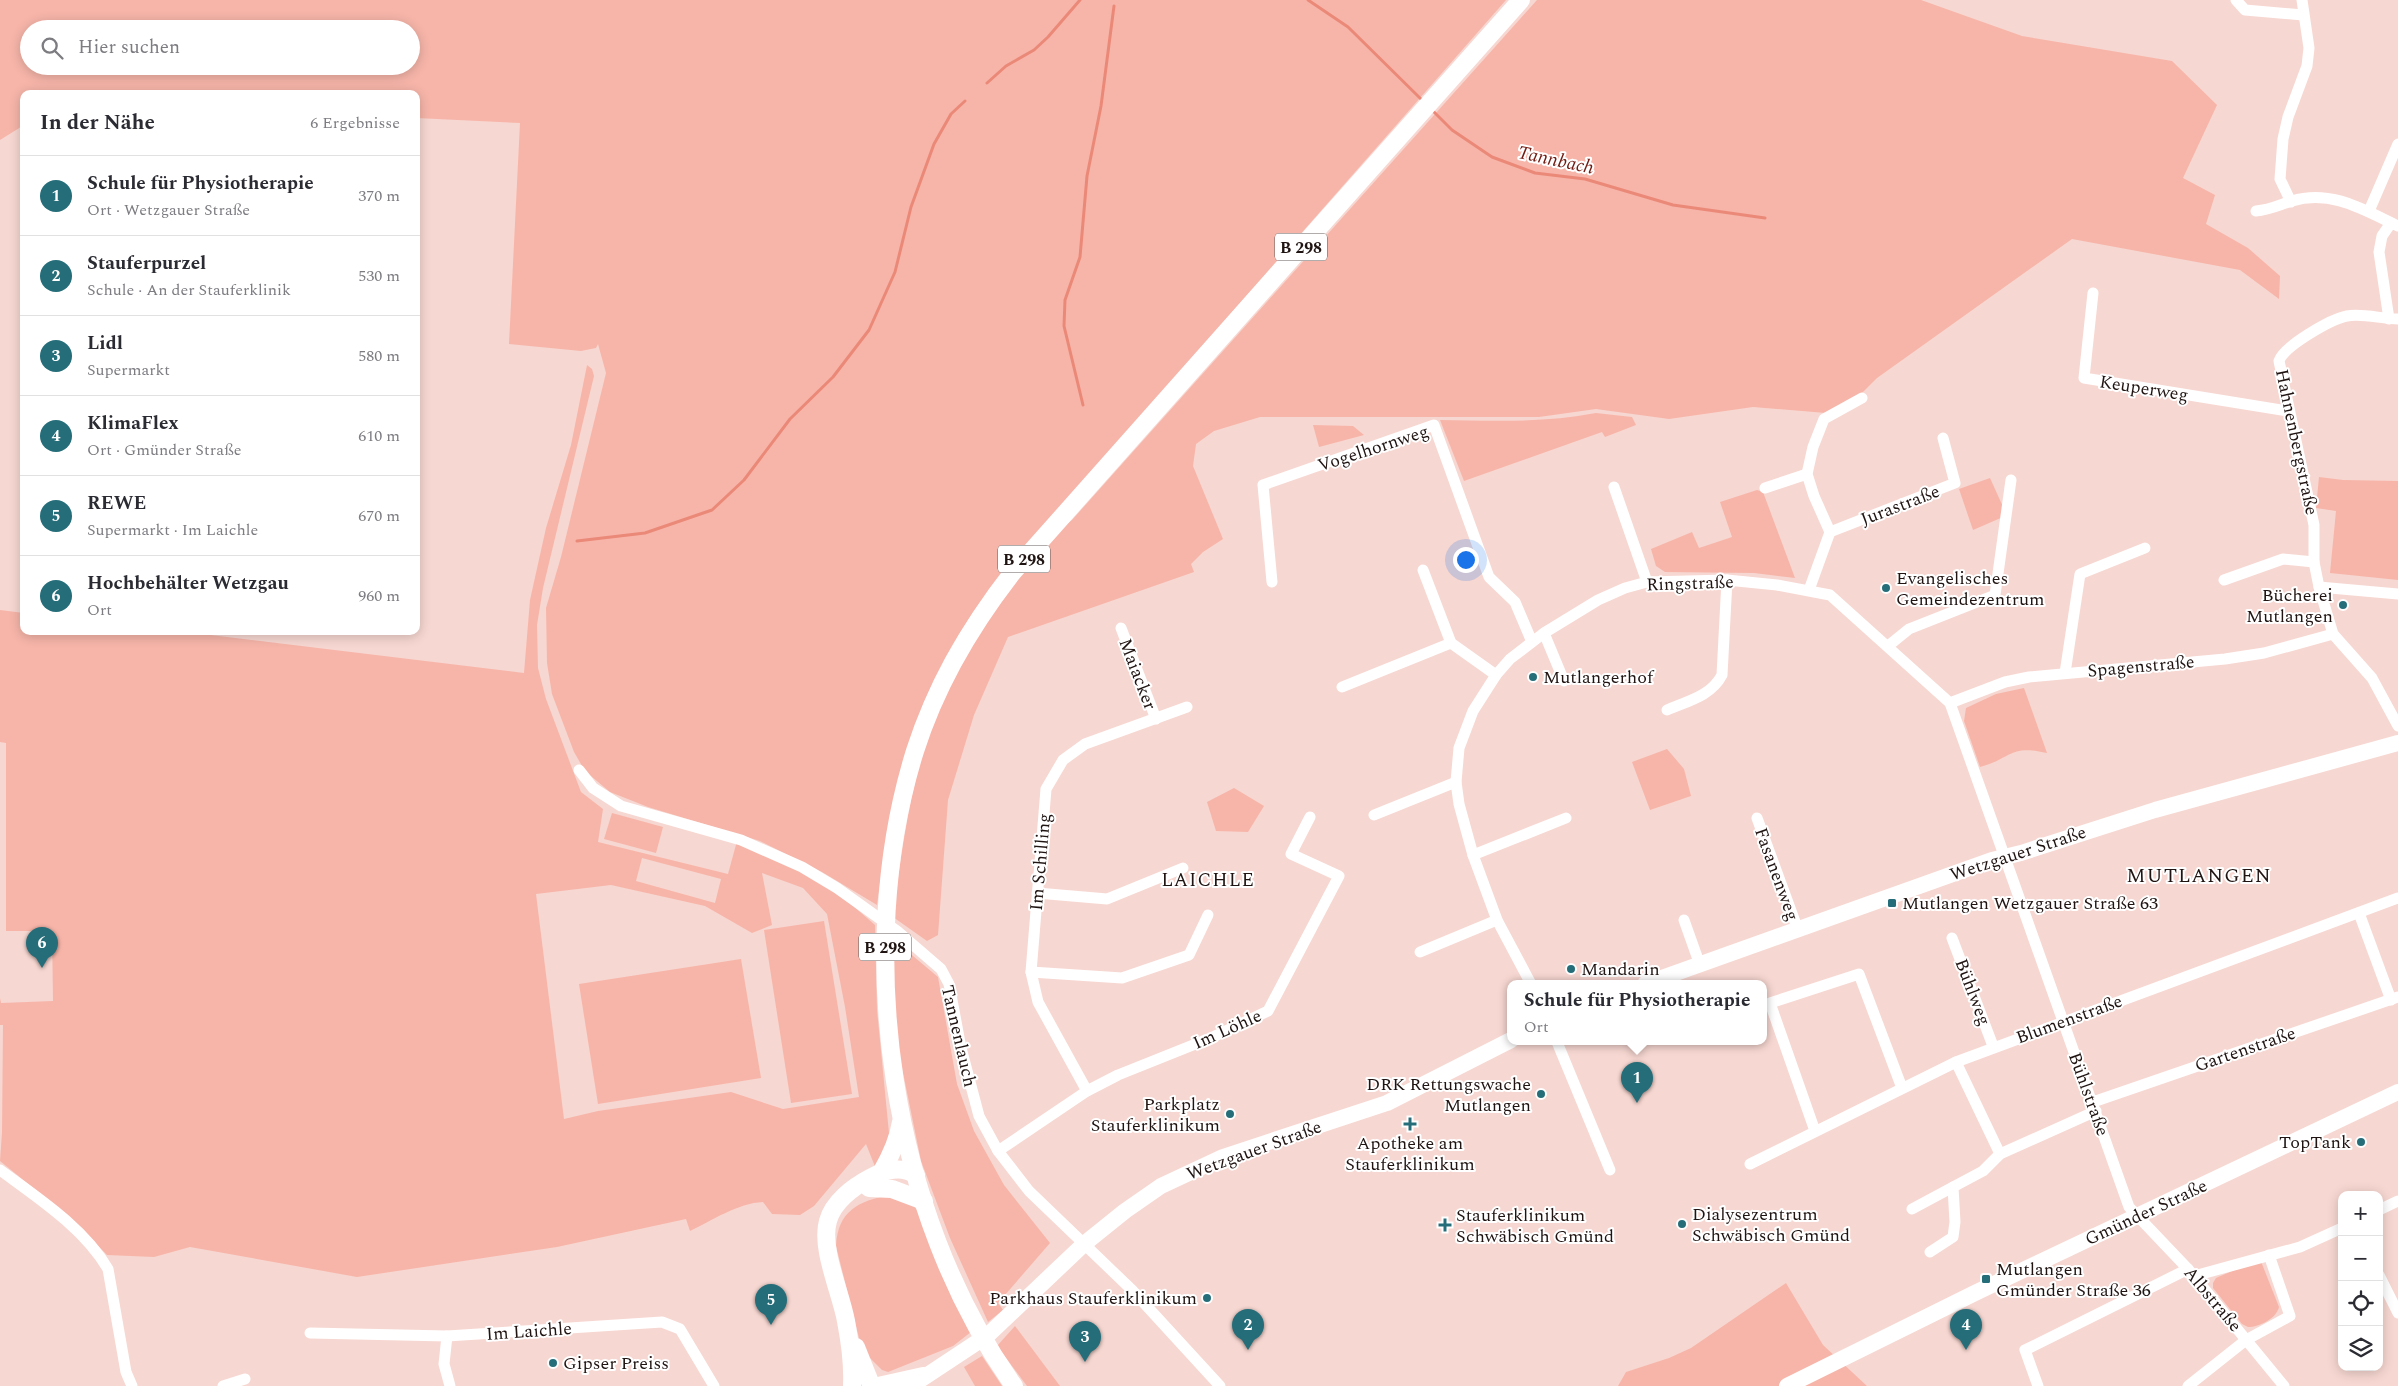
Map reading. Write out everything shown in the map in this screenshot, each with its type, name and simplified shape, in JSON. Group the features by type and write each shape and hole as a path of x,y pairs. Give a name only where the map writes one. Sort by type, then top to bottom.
{"main road":[{"name":"B 298","path":"1014,1386 970,1314 953,1278 916,1175 902,1119 893,1070 887,1018 886,934 893,854 905,790 915,751 939,688 972,628 1012,572 1521,0"},
{"path":"881,1173 891,1156 898,1138 902,1119"},
{"path":"866,1385 846,1321 827,1235 828,1218 836,1204 844,1197 858,1186 881,1173 900,1169 908,1170 916,1175"},
{"path":"844,1197 916,1175"},
{"path":"869,1188 892,1188 924,1201"}],"street":[{"path":"2236,0 2245,10 2303,15"},
{"path":"2292,202 2280,179 2288,117 2308,66 2308,48 2302,0"},
{"path":"2369,211 2398,144"},
{"path":"2256,211 2278,208 2292,202 2322,197 2351,203 2394,224"},
{"name":"Hahnenbergstraße","path":"2394,224 2382,236 2379,252 2394,319 2347,316 2307,335 2281,355 2279,361 2288,411 2314,525 2314,562 2332,634 2372,678 2398,726"},
{"name":"Keuperweg","path":"2094,293 2084,378 2288,411"},
{"path":"1809,590 1830,532 1814,496 1807,474 1813,447 1824,419 1862,398"},
{"name":"Vogelhornweg","path":"1272,582 1263,485 1434,425 1489,577 1515,602 1532,642"},
{"name":"Jurastraße","path":"1830,532 1955,483 1943,438"},
{"path":"1766,488 1807,474"},
{"path":"1888,646 1909,629 1995,595 2011,480"},
{"path":"1614,487 1647,582"},
{"path":"2065,673 2080,574 2146,548"},
{"path":"2224,580 2283,559 2314,562"},
{"path":"1423,570 1451,643 1496,676"},
{"path":"1667,710 1704,695 1717,685 1722,675 1727,580"},
{"name":"Ringstraße","path":"1529,980 1497,920 1473,855 1459,804 1456,782 1459,748 1473,711 1496,676 1510,659 1544,633 1598,600 1625,588 1647,582 1727,580 1809,590 1830,595 1950,703 2004,857"},
{"path":"2319,587 2398,594"},
{"name":"Maiacker","path":"1121,628 1156,719"},
{"path":"1544,633 1564,681"},
{"name":"Spagenstraße","path":"1950,703 2005,682 2065,673 2225,659 2264,653 2332,634"},
{"path":"1342,688 1451,643"},
{"name":"Im Schilling","path":"1087,1091 1038,1002 1032,972 1046,788 1063,760 1085,744 1187,707"},
{"name":"Wetzgauer Straße","path":"1657,980 2004,857 2155,810 2398,743"},
{"name":"Tannenlauch","path":"579,770 593,788 621,806 741,840 802,867 864,907 919,948 941,969 949,984 960,1048 979,1116 998,1151 1029,1192 1132,1290 1220,1386"},
{"path":"1374,816 1456,782"},
{"name":"Im Löhle","path":"998,1151 1087,1091 1118,1075 1213,1037 1268,1011 1339,876 1291,854 1310,818"},
{"path":"1473,855 1566,818"},
{"name":"Fasanenweg","path":"1757,818 1798,930"},
{"name":"Bühlstraße","path":"2004,857 2094,1107 2134,1211"},
{"path":"1037,893 1107,899 1183,868"},
{"name":"Blumenstraße","path":"1750,1164 1902,1088 1993,1046 2398,898"},
{"path":"2359,913 2394,998"},
{"path":"1032,972 1122,978 1189,955 1208,915"},
{"path":"1420,952 1497,920"},
{"path":"1684,920 1700,965"},
{"name":"Bühlweg","path":"1952,938 1993,1046"},
{"path":"1814,1131 1770,1003 1859,974 1902,1088"},
{"name":"Gartenstraße","path":"2000,1154 2094,1107 2394,998"},
{"name":"Wetzgauer Straße","path":"911,1386 988,1335 1084,1244 1131,1206 1161,1186 1223,1157 1387,1103 1507,1042"},
{"path":"1558,1045 1610,1170"},
{"path":"1912,1209 1983,1171 2000,1154 1956,1062"},
{"name":"Gmünder Straße","path":"1787,1386 1977,1292 2134,1211 2398,1092"},
{"path":"0,1170 71,1226 100,1255 108,1270 126,1372 132,1386"},
{"path":"1930,1252 1953,1237 1955,1222 1953,1187"},
{"path":"2383,1208 2398,1201"},
{"name":"Albstraße","path":"2134,1211 2191,1273 2284,1386"},
{"path":"2038,1386 2025,1350 2191,1273 2300,1247 2338,1230"},
{"path":"2188,1386 2246,1340 2290,1316 2269,1255"},
{"path":"2382,1281 2398,1313"},
{"name":"Im Laichle","path":"310,1333 447,1336 662,1322 680,1329 714,1386"},
{"path":"447,1336 444,1364 450,1386"},
{"name":"Wetzgauer Straße","path":"866,1385 928,1374"},
{"path":"223,1386 246,1379"}],"shaded area":[{"path":"0,0 1506,0 1046,524 972,614 944,660 928,693 915,727 895,797 877,905 822,872 760,841 648,807 610,792 585,771 574,752 552,694 547,663 546,608 561,557 606,373 598,344 596,348 581,351 509,344 520,123 420,118 420,90 20,90 20,128 0,140"},
{"path":"1537,0 1921,0 2022,36 2172,61 2217,105 2183,178 2215,195 2206,224 2248,248 2280,276 2279,299 2240,270 2072,239 1877,378 1857,398 1826,413 1753,407 1669,419 1596,409 1539,417 1260,417 1214,431 1196,444 1193,466 1223,539 1203,552 1191,564 1194,572 1008,637 974,715 948,800 938,935 927,941 893,917 902,854 918,771 932,723 973,642 1007,591 1043,545 1072,520"},
{"path":"587,365 592,369 594,376 543,588 537,625 538,668 546,699 581,792 603,809 598,842 728,874 737,841 772,855 836,891 875,925 877,1010 889,1133 887,1148 876,1169 866,1144 814,1206 800,1215 772,1214 763,1202 754,1203 725,1213 690,1231 686,1219 557,1247 357,1277 190,1247 154,1257 107,1255 75,1222 0,1161 3,1025 0,1025 0,998 1,1003 53,1001 52,931 6,931 6,743 0,742 0,610 20,612 20,635 210,635 524,673 530,600 546,528 571,445","holes":["642,858 721,879 715,903 636,881","762,873 803,888 827,914 845,1007 859,1097 783,1109 731,1092 598,1111 564,1119 536,894 611,885 705,906 752,933 772,925"]},
{"path":"1596,413 1632,417 1636,425 1605,437 1602,432 1464,481 1440,420 1538,420"},
{"path":"1313,425 1353,426 1364,435 1319,447"},
{"path":"2319,477 2343,480 2398,481 2398,580 2330,573 2336,511 2316,508"},
{"path":"1990,478 2004,509 2003,517 1973,530 1959,489"},
{"path":"1757,490 1763,492 1795,578 1754,573 1665,572 1656,566 1651,549 1692,532 1699,548 1732,537 1720,502"},
{"path":"2024,688 2047,753 2025,750 2017,751 1980,767 1964,721 1966,708 1996,694"},
{"path":"1667,749 1684,769 1691,796 1650,810 1632,762"},
{"path":"1234,788 1264,806 1248,832 1216,831 1207,802"},
{"path":"612,813 663,827 656,853 604,839"},
{"path":"824,921 852,1094 791,1103 764,930"},
{"path":"894,940 938,977 957,1084 974,1131 1004,1185 1050,1243 998,1303 1003,1310 988,1322 950,1238 921,1161 900,1058 894,1003"},
{"path":"741,959 761,1078 598,1104 579,984"},
{"path":"890,1195 910,1201 917,1210 944,1280 971,1332 953,1346 888,1372 882,1370 870,1358 864,1358 836,1246 841,1224 852,1210 868,1201"},
{"path":"2260,1259 2279,1307 2271,1319 2257,1326 2248,1327 2242,1324 2213,1288 2213,1283 2216,1278"},
{"path":"1786,1283 1823,1345 1867,1386 1618,1386 1626,1372 1669,1358 1691,1348"},
{"path":"1015,1326 1060,1386 1027,1386 997,1346"},
{"path":"982,1356 1002,1386 975,1386 964,1367"}],"waterway":[{"path":"987,83 1006,66 1034,50 1048,37 1080,0"},
{"name":"Tannbach","path":"1308,0 1348,27 1424,102"},
{"path":"1083,405 1064,326 1065,300 1080,257 1087,176 1101,106 1114,6"},
{"path":"577,541 645,533 712,510 744,480 790,419 833,377 869,330 895,272 911,207 934,144 951,114 965,101"},
{"name":"Tannbach","path":"1432,110 1452,130 1492,157 1535,173 1585,179 1673,205 1765,218"}],"place":[{"name":"Evangelisches Gemeindezentrum","path":"1886,588"},
{"name":"Bücherei Mutlangen","path":"2343,605"},
{"name":"Mutlangerhof","path":"1533,677"},
{"name":"Mutlangen Wetzgauer Straße 63","path":"1892,903"},
{"name":"Hochbehälter Wetzgau","path":"42,968"},
{"name":"Mandarin","path":"1571,969"},
{"name":"DRK Rettungswache Mutlangen","path":"1541,1094"},
{"name":"Schule für Physiotherapie","path":"1637,1103"},
{"name":"Parkplatz Stauferklinikum","path":"1230,1114"},
{"name":"Apotheke am Stauferklinikum","path":"1410,1124"},
{"name":"TopTank","path":"2361,1142"},
{"name":"Dialysezentrum Schwäbisch Gmünd","path":"1682,1224"},
{"name":"Stauferklinikum Schwäbisch Gmünd","path":"1445,1225"},
{"name":"Mutlangen Gmünder Straße 36","path":"1986,1279"},
{"name":"Parkhaus Stauferklinikum","path":"1207,1298"},
{"name":"REWE","path":"771,1325"},
{"name":"Stauferpurzel","path":"1248,1350"},
{"name":"KlimaFlex","path":"1966,1350"},
{"name":"Lidl","path":"1085,1362"},
{"name":"Gipser Preiss","path":"553,1363"}],"district":[{"name":"MUTLANGEN","path":"2199,875"},
{"name":"LAICHLE","path":"1208,879"}]}
